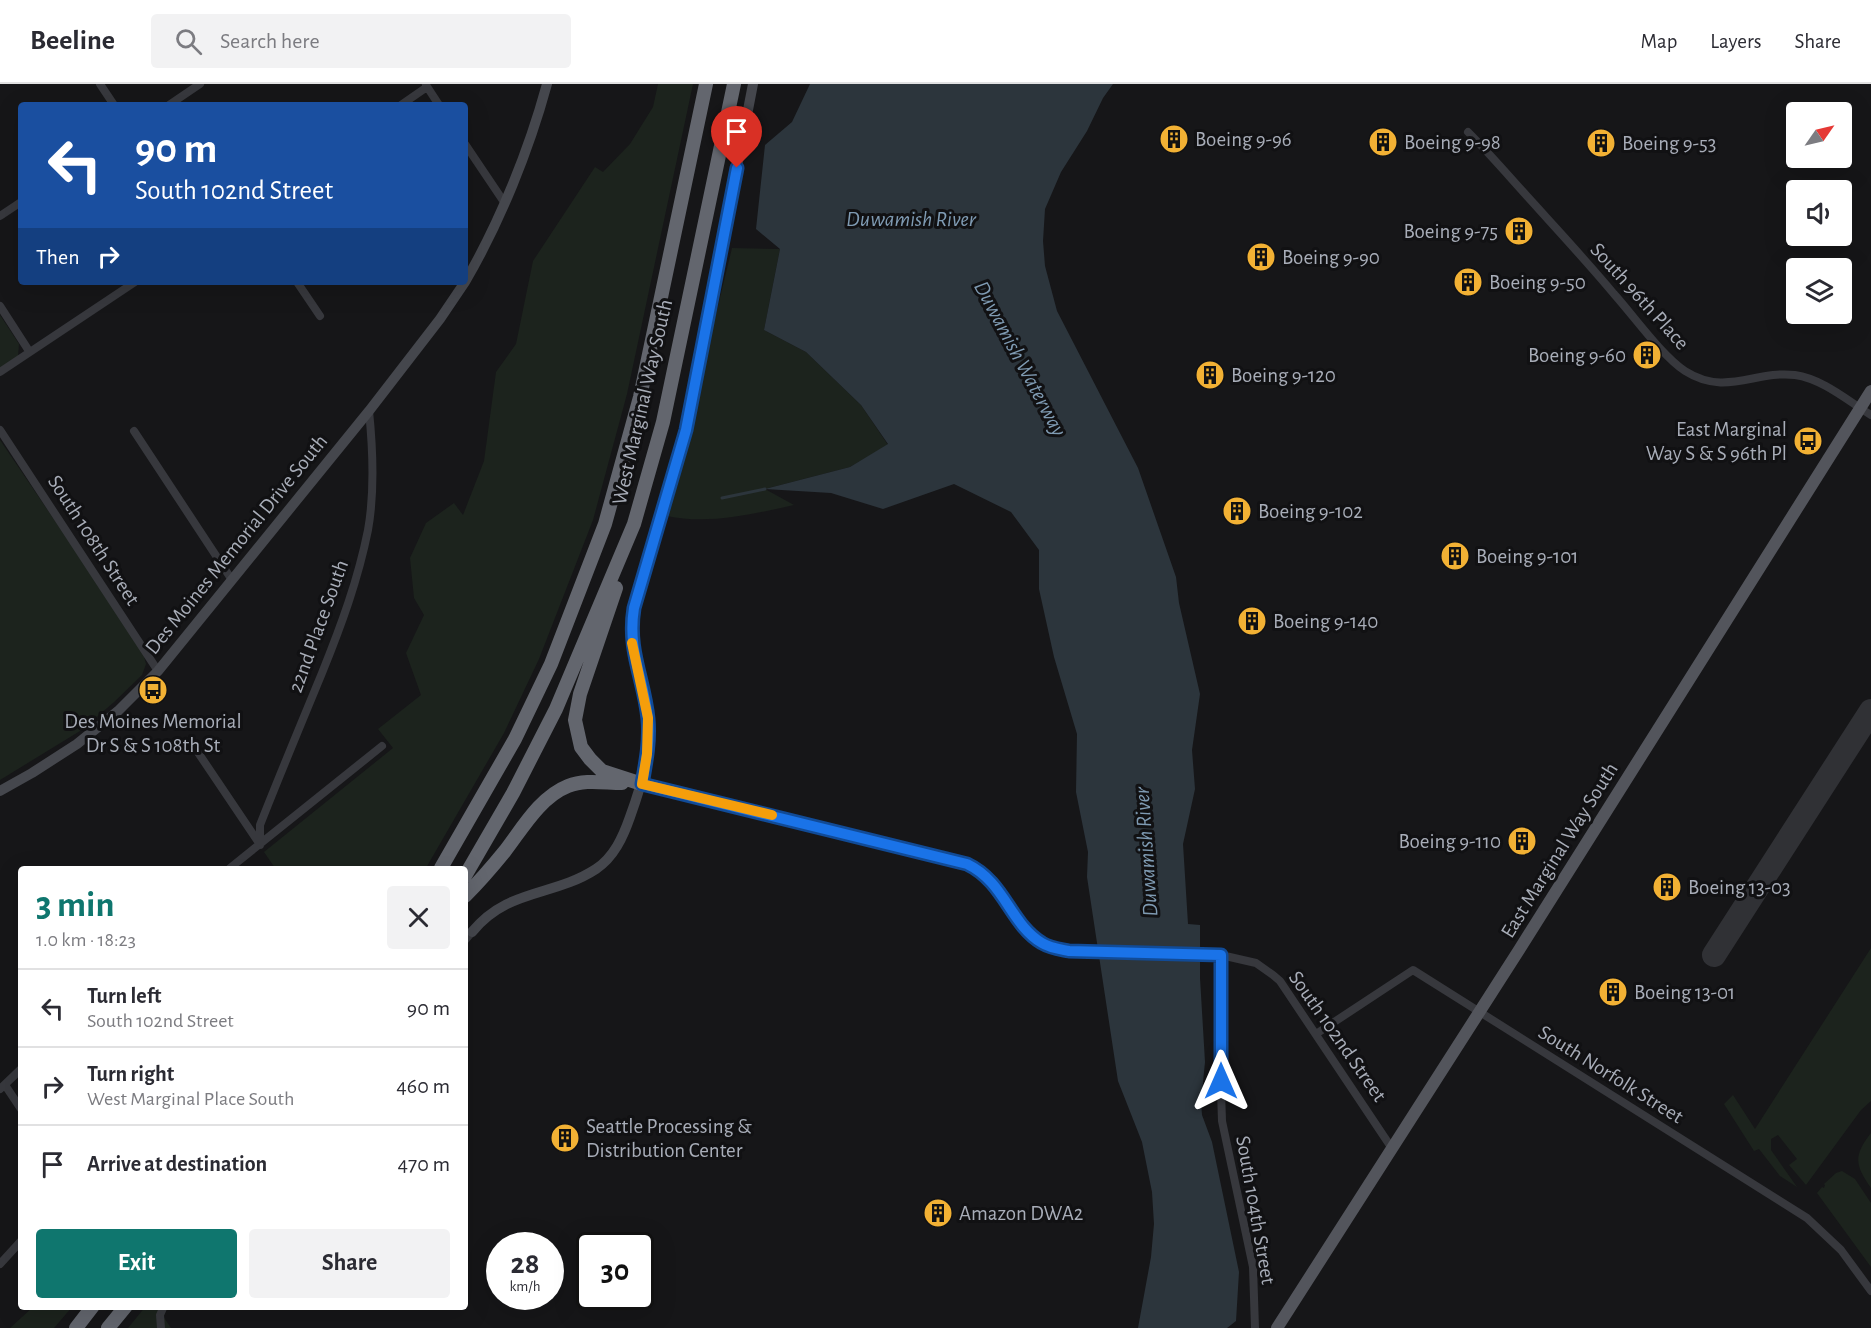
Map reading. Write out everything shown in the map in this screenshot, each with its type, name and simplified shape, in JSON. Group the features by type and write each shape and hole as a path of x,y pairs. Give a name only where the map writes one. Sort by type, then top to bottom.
{"highway":[{"name":"West Marginal Way South","path":"442,866 515,739 546,675 579,596 605,524 640,397 706,84"},
{"name":"West Marginal Way South","path":"468,871 513,793 556,709 634,524 663,422 734,84"},
{"path":"634,524 611,604 577,704 574,720 581,747 602,771 642,784"},
{"path":"468,893 541,805 554,793 579,783 595,781 642,784"},
{"path":"76,1328 90,1310"},
{"path":"108,1328 123,1310"}],"main road":[{"name":"East Marginal Way South","path":"1277,1328 1391,1147 1866,412 1871,391"}],"street":[{"path":"100,84 112,102"},
{"path":"173,102 200,84"},
{"name":"Des Moines Memorial Drive South","path":"468,276 504,202 536,122 547,84"},
{"path":"468,936 481,921 506,903 574,880 598,868 615,850 623,837 642,784 649,734 646,705 631,641 632,615 686,430 753,84"},
{"path":"405,102 426,86 437,102"},
{"name":"South 96th Place","path":"1468,132 1606,283 1667,355 1684,370 1700,378 1729,383 1770,376 1796,375 1839,394 1866,412"},
{"path":"468,148 504,202"},
{"path":"0,216 18,204"},
{"path":"0,372 130,285"},
{"path":"299,285 320,316"},
{"name":"Des Moines Memorial Drive South","path":"0,791 77,744 118,711 158,670 369,411 440,319 463,285"},
{"path":"0,306 29,351"},
{"name":"22nd Place South","path":"260,845 260,825 344,618 357,576 368,527 372,488 369,411"},
{"name":"South 108th Street","path":"0,430 158,670"},
{"path":"134,431 232,580"},
{"path":"233,866 382,746"},
{"path":"197,752 260,845"},
{"name":"South 102nd Street","path":"642,784 967,864 980,871 996,886 1023,925 1037,940 1054,948 1221,955 1256,963 1273,975 1316,1034 1391,1147"},
{"name":"South 104th Street","path":"1221,955 1222,1121 1253,1267 1255,1328"},
{"name":"South Norfolk Street","path":"1316,1034 1413,970 1807,1218 1840,1250 1871,1291"},
{"path":"18,1072 2,1087 18,1106"},
{"path":"0,1264 18,1244"},
{"path":"161,1328 160,1316 162,1310"}],"shaded area":[{"path":"658,84 693,84 627,394 593,520 539,659 504,733 427,866 274,866 264,852 393,748 378,729 421,695 406,653 424,615 414,598 410,558 426,523 454,503 463,515 484,461 496,372 516,344 533,261 595,167 603,172 630,144 653,107"},
{"path":"732,248 780,249 764,330 806,352 861,405 888,445 850,467 765,489 794,505 715,519 667,516"},
{"path":"0,315 19,344 18,356 0,368"},
{"path":"0,440 142,649 146,664 142,675 80,731 0,780"},
{"path":"1871,948 1871,1101 1861,1110 1806,1185 1789,1165 1797,1159 1778,1135 1771,1139 1771,1150 1797,1187 1780,1176 1759,1149 1754,1151 1724,1104 1733,1095 1755,1129"},
{"path":"1871,1133 1871,1188 1859,1167 1858,1160 1861,1148"},
{"path":"1842,1171 1855,1179 1871,1203 1871,1267 1817,1193 1836,1173"},
{"path":"30,1310 69,1310 54,1328 10,1328"},
{"path":"143,1310 159,1310 171,1328 128,1328"}],"water":[{"name":"Duwamish River","path":"810,84 1113,84 1061,172 1045,209 1043,241 1045,266 1057,311 1138,468 1176,577 1179,603 1200,694 1192,750 1195,789 1183,844 1188,924 1200,925 1200,978 1205,1062 1202,1115 1212,1142 1239,1272 1236,1321 1227,1328 1138,1328 1151,1257 1154,1224 1152,1192 1142,1142 1118,1081 1087,877 1088,852 1076,792 1077,734 1054,657 1039,589 1039,550 1011,512 954,484 883,509 831,493 765,489 850,467 888,444 861,405 806,352 764,330 780,249 756,229 765,145 792,122"}],"waterway":[{"path":"722,498 765,489"}],"taxiway":[{"path":"1714,955 1871,711"}],"slow traffic":[{"path":"632,643 634,662 648,718 649,734 642,784 772,815"}],"place":[{"name":"Boeing 9-96","path":"1174,139"},
{"name":"Boeing 9-98","path":"1383,142"},
{"name":"Boeing 9-53","path":"1601,143"},
{"name":"Boeing 9-75","path":"1519,231"},
{"name":"Boeing 9-90","path":"1261,257"},
{"name":"Boeing 9-50","path":"1468,282"},
{"name":"Boeing 9-60","path":"1647,355"},
{"name":"Boeing 9-120","path":"1210,375"},
{"name":"East Marginal Way S & S 96th Pl","path":"1808,441"},
{"name":"Boeing 9-102","path":"1237,511"},
{"name":"Boeing 9-101","path":"1455,556"},
{"name":"Boeing 9-140","path":"1252,621"},
{"name":"Des Moines Memorial Dr S & S 108th St","path":"153,690"},
{"name":"Boeing 9-110","path":"1522,841"},
{"name":"Boeing 13-03","path":"1667,887"},
{"name":"Boeing 13-01","path":"1613,992"},
{"name":"Seattle Processing & Distribution Center","path":"565,1138"},
{"name":"Amazon DWA2","path":"938,1213"}],"route":[{"path":"737,168 686,430 631,623 634,662 648,718 649,734 642,784 967,864 980,871 996,886 1032,936 1054,948 1069,951 1221,955 1221,1081"}],"water label":[{"name":"Duwamish Waterway","path":"1021,358"}]}
